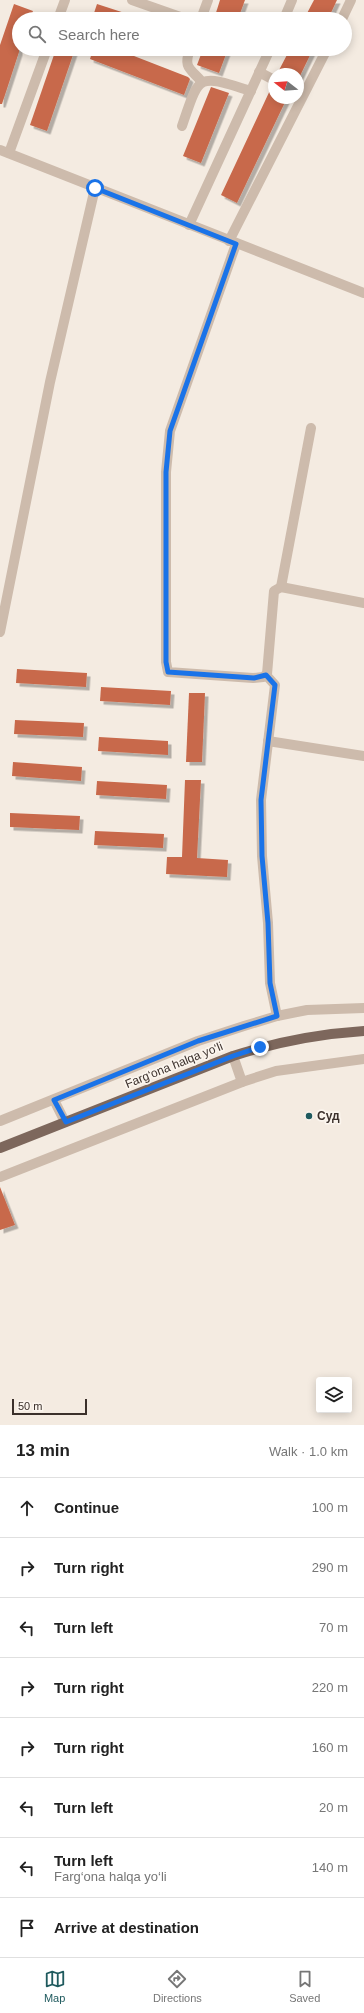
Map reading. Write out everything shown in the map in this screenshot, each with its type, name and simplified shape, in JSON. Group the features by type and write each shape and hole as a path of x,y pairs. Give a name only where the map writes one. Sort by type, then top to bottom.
{"main road":[{"name":"Farg‘ona halqa yo‘li","path":"0,1148 233,1056 260,1047 314,1036 364,1031"}],"street":[{"path":"61,12 65,0"},
{"path":"132,0 166,12"},
{"path":"204,12 208,0"},
{"path":"287,12 292,0"},
{"path":"346,12 352,0"},
{"path":"44,56 4,151 364,293"},
{"path":"187,56 186,60 187,68 202,82"},
{"path":"189,225 267,56"},
{"path":"304,89 322,56"},
{"path":"260,72 268,77"},
{"path":"182,126 195,88 202,82 214,80 252,91"},
{"path":"266,675 254,678 168,672 166,662 166,472 170,431 232,242 296,104"},
{"path":"0,632 50,382 95,188"},
{"path":"281,587 311,428"},
{"path":"277,1016 270,983 268,923 262,856 261,800 275,685 266,675 274,591 281,587 364,603"},
{"path":"268,741 364,756"},
{"path":"0,1121 198,1041 277,1016 307,1010 364,1008"},
{"path":"233,1056 242,1082"},
{"path":"0,1177 242,1082 276,1071 364,1059"},
{"path":"54,1100 66,1122"}],"building":[{"path":"220,0 245,0 241,12 216,12"},
{"path":"314,0 337,0 331,12 308,12"},
{"path":"14,4 33,11 12,12 12,56 18,56 2,104 0,104 0,45"},
{"path":"97,4 122,12 94,12"},
{"path":"54,56 73,56 47,131 30,125"},
{"path":"91,56 134,56 190,79 184,95 90,59"},
{"path":"200,56 225,56 219,73 197,65"},
{"path":"286,56 310,56 304,68 280,68"},
{"path":"211,87 229,93 201,163 183,156"},
{"path":"268,95 268,104 284,104 237,203 221,195"},
{"path":"17,669 87,673 86,687 16,683"},
{"path":"101,687 171,691 170,705 100,701"},
{"path":"189,693 205,693 202,762 186,762"},
{"path":"15,720 84,723 83,737 14,734"},
{"path":"99,737 168,741 168,755 98,751"},
{"path":"13,762 82,767 81,781 12,776"},
{"path":"185,780 201,780 197,858 228,860 227,877 166,874 167,857 182,857"},
{"path":"97,781 167,785 166,799 96,795"},
{"path":"10,813 80,816 79,830 10,827"},
{"path":"95,831 164,834 163,848 94,845"},
{"path":"0,1187 15,1225 0,1230"}],"place":[{"name":"Суд","path":"309,1116"}],"route":[{"path":"95,188 236,244 170,431 166,472 166,662 168,672 254,678 263,677 266,675 275,685 261,800 262,856 268,923 270,983 277,1016 198,1041 54,1100 66,1122 233,1056 260,1047"}]}
